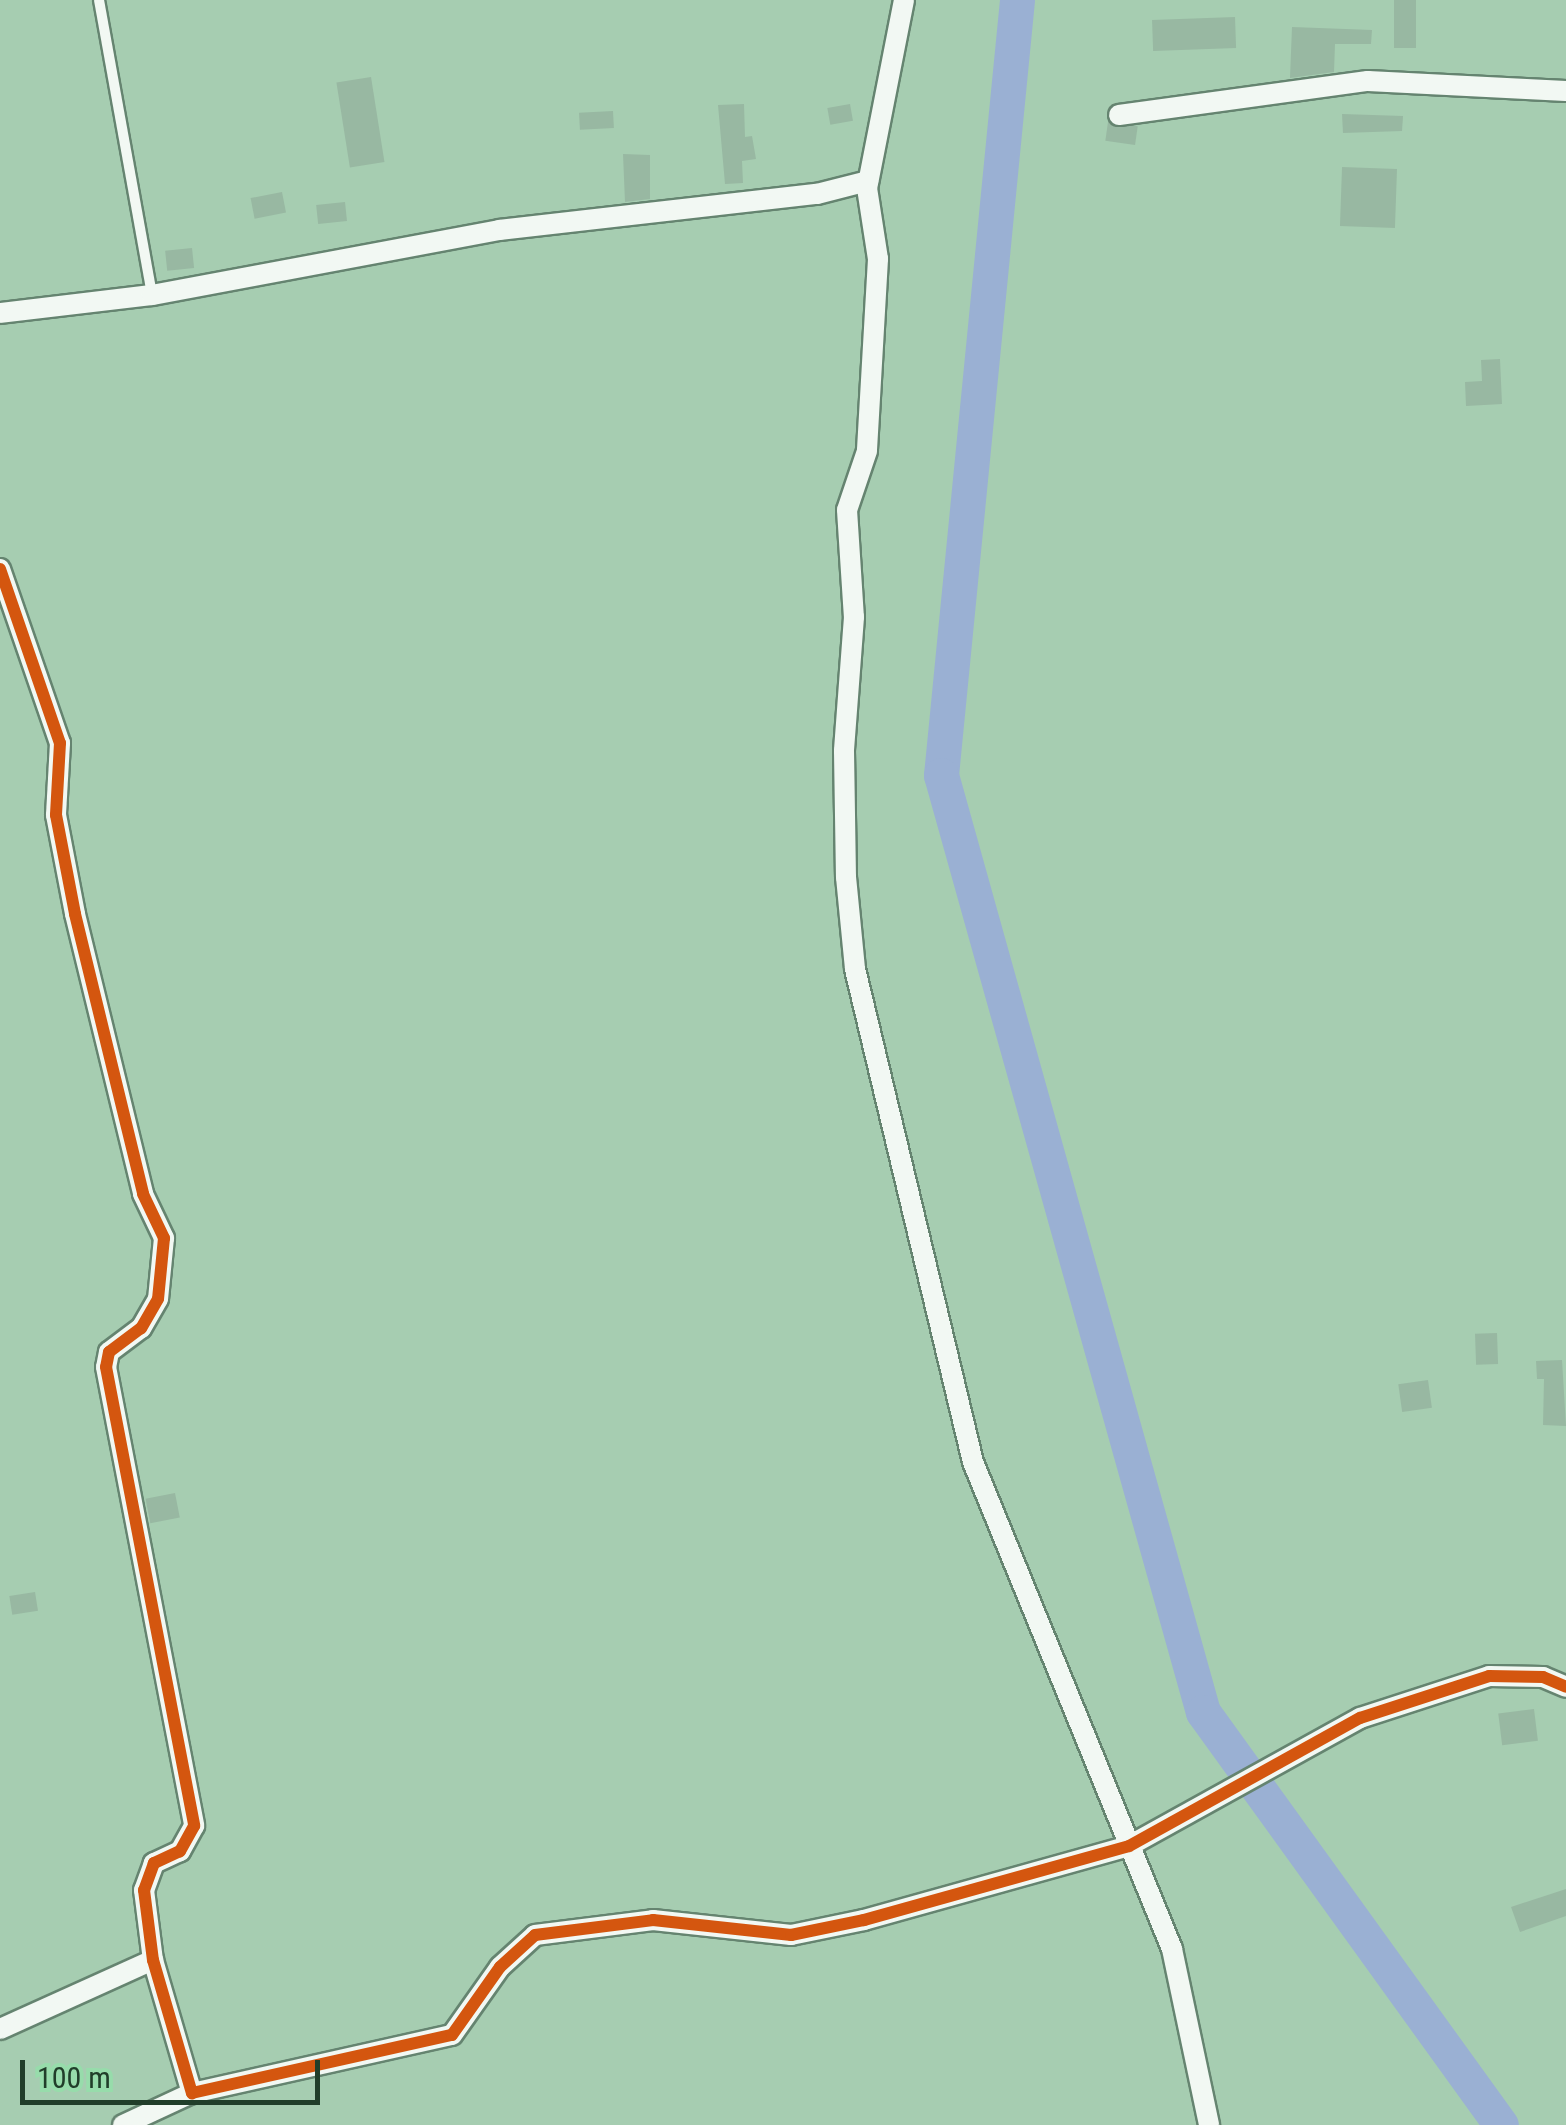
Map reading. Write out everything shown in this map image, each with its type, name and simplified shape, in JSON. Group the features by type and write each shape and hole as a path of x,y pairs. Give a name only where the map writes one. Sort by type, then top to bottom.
{"street":[{"path":"904,0 868,180 878,259 867,451 847,510 854,617 844,751 846,878 855,969 973,1462 1172,1950 1209,2125"},
{"path":"1118,115 1368,81 1566,91"},
{"path":"0,313 152,295 498,230 817,194 868,180"},
{"path":"0,569 60,743 56,815 75,914 143,1194 164,1238 158,1299 141,1328 109,1352 106,1367 194,1826 180,1850 146,1874 153,1960 192,2093"},
{"path":"124,2125 192,2093 452,2035 500,1967 535,1935 652,1920 791,1935 1129,1846 1166,1829 1360,1718 1489,1676 1543,1677 1566,1687"},
{"path":"0,2029 153,1960"}],"lane":[{"path":"99,0 152,295"}],"building":[{"path":"1394,0 1416,0 1416,48 1394,48"},
{"path":"1235,17 1236,48 1153,51 1152,20"},
{"path":"1292,27 1372,30 1371,44 1335,44 1334,72 1290,78"},
{"path":"371,77 384,162 350,167 336,82"},
{"path":"744,104 745,137 752,136 756,159 742,161 743,183 725,184 718,105"},
{"path":"850,104 853,121 830,125 827,108"},
{"path":"613,111 614,128 580,130 579,113"},
{"path":"1342,114 1403,116 1402,131 1343,133"},
{"path":"1108,122 1138,126 1135,145 1105,141"},
{"path":"623,154 650,155 650,199 625,202"},
{"path":"1342,167 1397,169 1395,228 1340,226"},
{"path":"282,192 286,213 255,219 251,198"},
{"path":"345,202 347,221 318,224 316,205"},
{"path":"192,248 194,268 167,271 165,251"},
{"path":"1500,359 1502,404 1466,406 1465,382 1482,381 1481,360"},
{"path":"1497,1333 1498,1364 1476,1365 1475,1334"},
{"path":"1562,1360 1566,1426 1543,1425 1544,1379 1537,1379 1536,1361"},
{"path":"1428,1380 1432,1408 1402,1412 1398,1384"},
{"path":"175,1493 180,1518 150,1523 146,1499"},
{"path":"35,1592 38,1611 12,1615 9,1596"},
{"path":"1534,1709 1538,1741 1502,1745 1498,1713"},
{"path":"1566,1889 1566,1916 1520,1932 1511,1907"}],"waterway":[{"path":"1017,0 941,775 1203,1712 1501,2125"}],"cycle path":[{"path":"0,569 60,743 56,815 75,914 143,1194 164,1238 158,1299 141,1328 109,1352 106,1367 194,1826 180,1851 154,1863 144,1890 153,1960 192,2093 452,2035 500,1967 535,1935 653,1920 791,1935 864,1920 1129,1846 1360,1718 1489,1676 1543,1677 1566,1687"}]}
